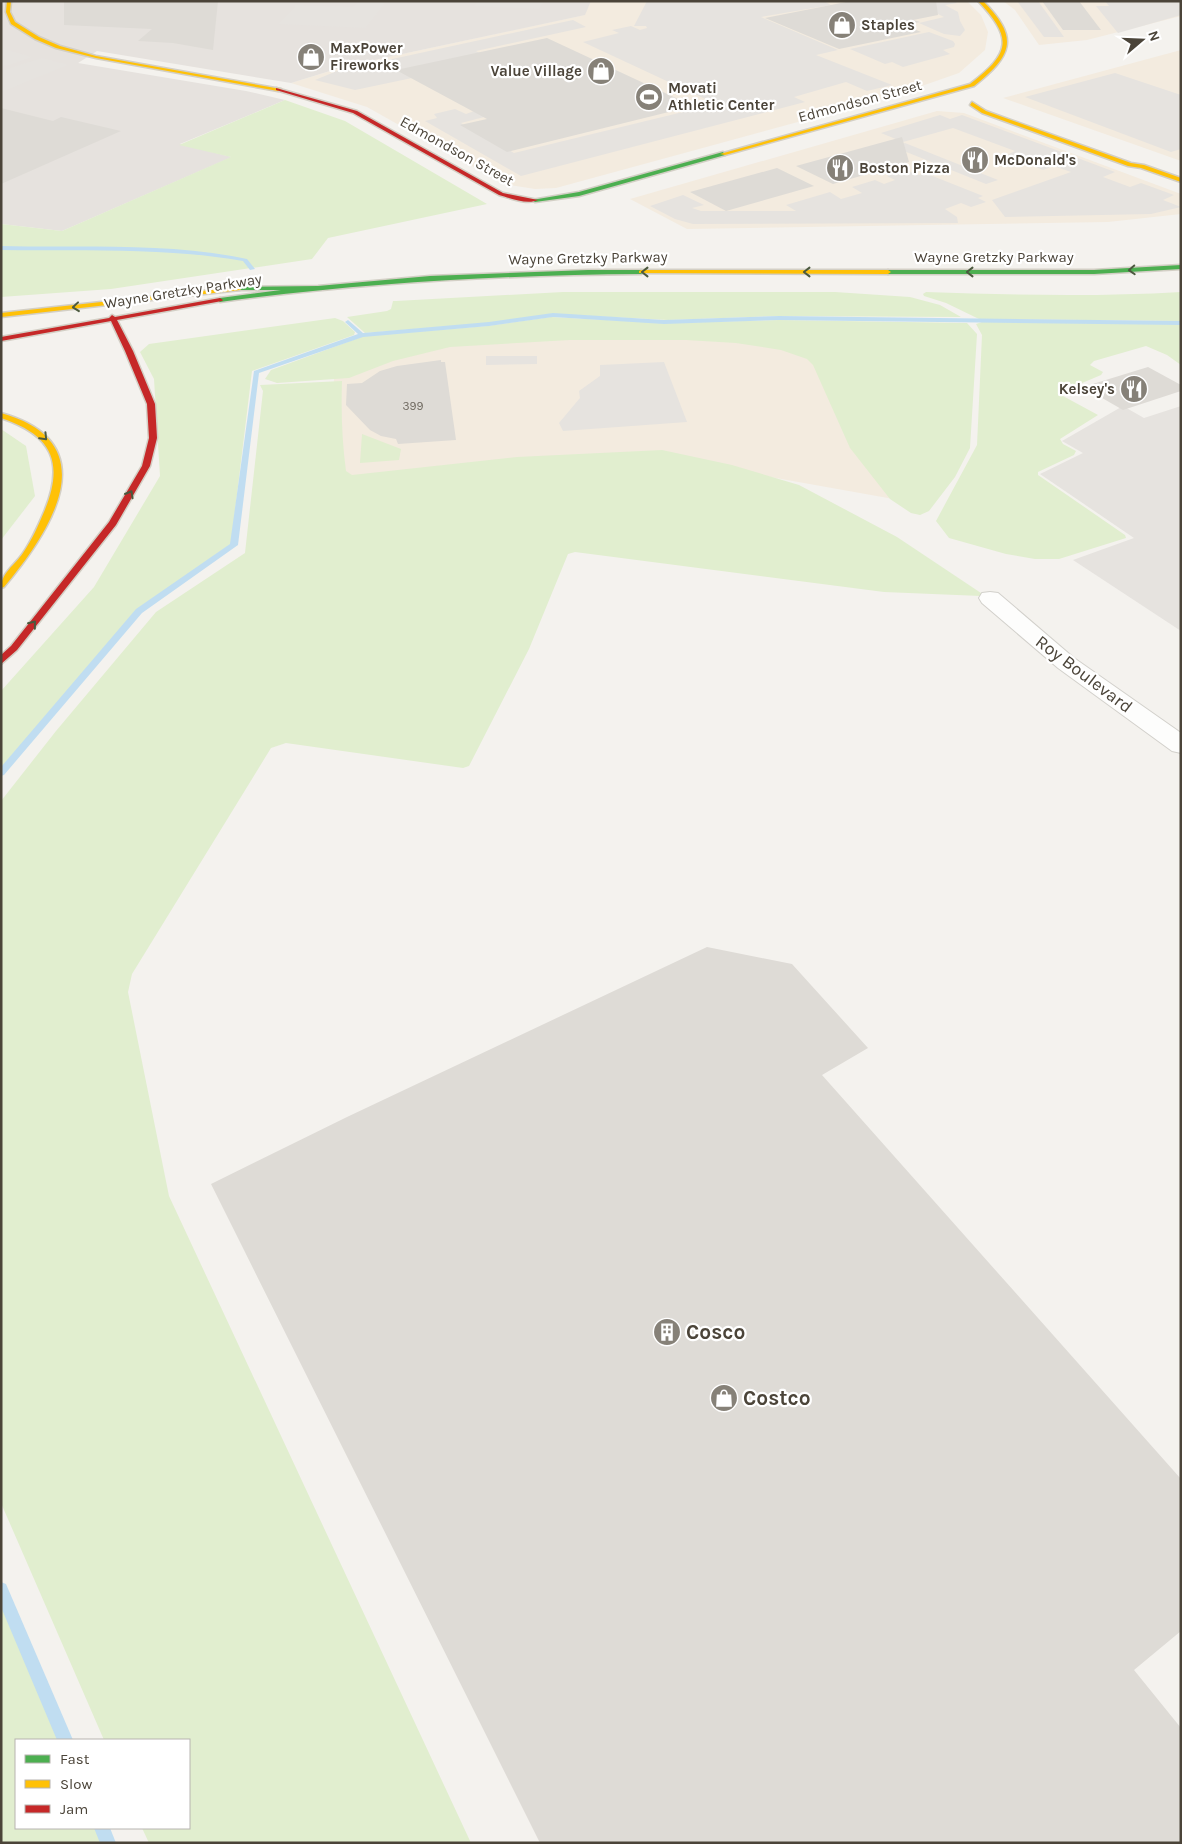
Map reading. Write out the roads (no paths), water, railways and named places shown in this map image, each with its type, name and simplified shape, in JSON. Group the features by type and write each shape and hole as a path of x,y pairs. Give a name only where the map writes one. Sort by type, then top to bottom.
{"main road":[{"name":"Edmondson Street","path":"9,1 8,12 13,23 44,41 96,56 286,91 348,109 501,194 517,200 536,201 579,194 972,85 988,74 1004,52 1006,33 996,15 980,1"},
{"name":"Edmondson Street","path":"943,94 972,104 984,112 1130,165 1142,166 1181,180"},
{"name":"Wayne Gretzky Parkway","path":"1,339 112,317 316,287 398,279 558,272 1094,272 1181,267"},
{"path":"1,315 221,290 316,287"},
{"path":"1,660 14,648 113,523 146,466 153,438 151,404 112,317"},
{"name":"Wayne Gretzky Parkway","path":"61,340 156,323"},
{"path":"1,415 38,431 50,444 58,460 57,486 42,522 27,552 1,585"}],"street":[{"name":"Roy Boulevard","path":"990,598 1066,663 1181,745"}],"waterway":[{"path":"1,248 185,251 245,260 252,269"},
{"path":"362,335 489,324 553,315 664,322 779,318 1181,323"},
{"path":"348,322 362,335"},
{"path":"1,773 139,611 234,545 256,372 362,335"},
{"path":"1,1589 65,1739"},
{"path":"102,1829 108,1843"}],"place":[{"name":"Staples","path":"842,25"},
{"name":"MaxPower Fireworks","path":"311,57"},
{"name":"Value Village","path":"601,71"},
{"name":"Movati Athletic Center","path":"649,97"},
{"name":"McDonald's","path":"975,160"},
{"name":"Boston Pizza","path":"840,168"},
{"name":"Kelsey's","path":"1134,389"},
{"name":"Cosco","path":"667,1332"},
{"name":"Costco","path":"724,1398"}]}
